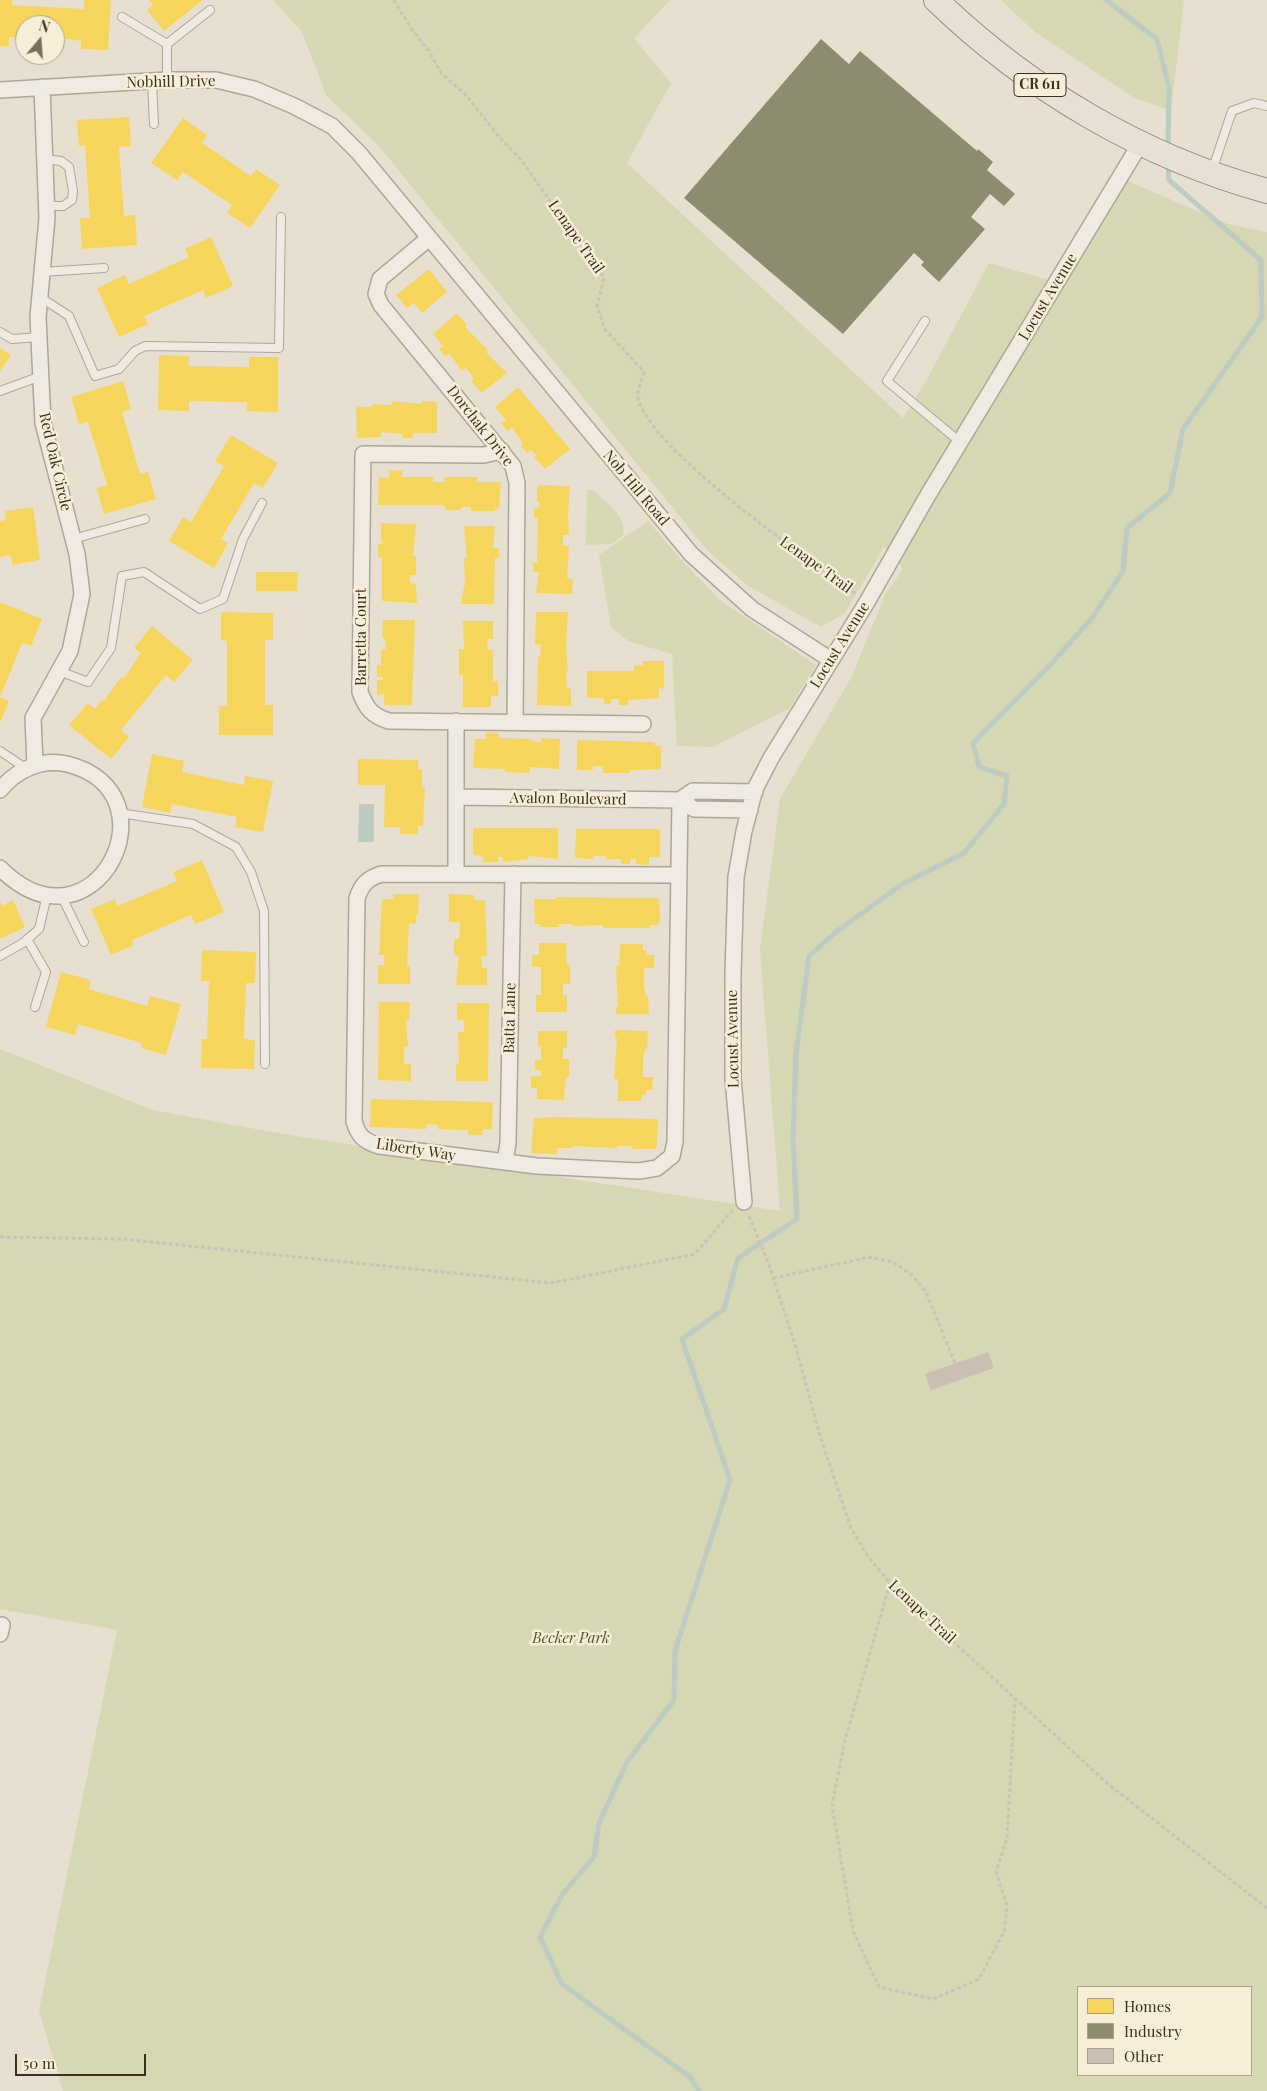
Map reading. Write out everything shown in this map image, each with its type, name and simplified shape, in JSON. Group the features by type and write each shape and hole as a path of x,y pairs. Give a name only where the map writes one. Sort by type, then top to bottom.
{"main road":[{"name":"CR 611","path":"936,0 984,43 1035,82 1149,148 1267,191"}],"street":[{"name":"Nobhill Drive","path":"0,90 160,81 216,80 254,89 294,106 332,126 359,153 469,286"},
{"name":"Red Oak Circle","path":"31,767 33,718 70,651 82,594 73,539 43,423 39,337 46,206 42,87"},
{"name":"Locust Avenue","path":"744,1200 733,1079 732,973 736,877 755,792 771,758 867,602 960,442 1149,148"},
{"name":"Dorchak Drive","path":"429,238 380,279 376,294 381,305 513,466 517,482 515,722"},
{"name":"Nob Hill Road","path":"469,286 691,554 752,609 831,660"},
{"name":"Barretta Court","path":"502,451 484,456 364,454 360,692 362,698 375,716 389,720 643,724"},
{"path":"456,721 456,874"},
{"path":"0,790 16,774 31,767 58,762 80,767 100,780 114,798 121,820 120,844 111,865 96,882 75,892 54,895 33,892 14,883 0,868"},
{"name":"Avalon Boulevard","path":"680,800 693,791 755,792"},
{"name":"Avalon Boulevard","path":"457,797 680,800 694,809 750,810"},
{"name":"Liberty Way","path":"679,875 381,874 368,879 361,887 357,898 354,1120 358,1133 366,1141 379,1146 538,1166 639,1172 657,1168 672,1156 674,1142 679,875 680,800"},
{"name":"Batta Lane","path":"505,1162 508,1143 512,874"}],"lane":[{"path":"154,124 167,44 210,10"},
{"path":"122,17 167,44"},
{"path":"1212,172 1232,111 1254,103 1267,106"},
{"path":"43,159 61,161 69,167 73,191 72,200 63,206 46,206"},
{"path":"40,297 69,316 95,376 119,369 135,351 145,346 279,348 281,217"},
{"path":"42,272 104,268"},
{"path":"925,321 887,381 960,442"},
{"path":"0,332 12,339 39,337"},
{"path":"0,391 41,376"},
{"path":"59,671 88,682 107,655 111,648 122,576 144,572 200,609 223,599 243,538 262,503"},
{"path":"73,539 145,519"},
{"path":"0,751 31,767"},
{"path":"119,813 193,824 236,846 251,872 264,911 265,1064"},
{"path":"0,956 28,939 40,929 54,895"},
{"path":"54,895 84,942"},
{"path":"28,939 46,972 35,1006"}],"path":[{"name":"Lenape Trail","path":"394,0 441,72 465,94 500,138 522,161 555,208 564,215 585,244 604,278 597,305 604,328 644,372 637,396 642,410 657,432 691,466 748,515 867,602"},
{"name":"Lenape Trail","path":"744,1200 768,1262 821,1439 851,1528 867,1555 890,1583 1108,1784 1267,1908"},
{"path":"0,1238 122,1239 551,1282 695,1254 744,1200"},
{"path":"773,1278 870,1257 893,1262 912,1275 926,1292 956,1363"},
{"path":"890,1583 845,1740 832,1805 853,1931 879,1987 933,1999 980,1979 1004,1932 1008,1906 996,1872 1007,1838 1015,1699"}],"green space":[{"name":"Becker Park","path":"273,0 670,0 634,38 671,83 627,163 903,418 926,381 989,263 1063,284 1125,180 1228,224 1267,232 1267,2091 63,2091 39,2011 117,1630 0,1609 0,1049 152,1110 283,1134 780,1211 760,950 780,799 852,676 885,595 903,569 884,547 845,613 821,627 748,586 707,550 378,145 326,95 302,32"},
{"path":"1001,0 1184,0 1171,111 1133,97 1035,32"},
{"path":"587,490 593,490 603,499 619,516 622,522 624,528 623,535 612,544 586,545"},
{"path":"648,521 683,562 721,601 816,665 790,708 713,747 677,746 672,654 628,641 611,627 599,555"}],"shaded area":[{"path":"359,804 374,804 374,842 358,842"}],"building: Homes":[{"path":"0,0 12,0 12,5 84,9 84,0 111,0 108,50 81,49 81,41 65,39 65,15 15,15 15,37 9,37 9,46 0,46"},
{"path":"149,0 203,0 164,31 147,10 153,5"},
{"path":"129,117 131,146 119,147 124,216 135,215 137,245 82,249 80,218 90,218 85,145 79,146 77,120"},
{"path":"183,118 207,135 202,143 251,176 256,169 280,185 250,228 227,213 232,205 183,172 177,180 151,163"},
{"path":"211,237 233,286 206,298 203,290 144,316 148,324 119,337 97,288 125,275 129,284 189,257 185,249"},
{"path":"429,269 447,292 422,313 414,303 407,308 396,295"},
{"path":"457,313 467,325 465,327 507,373 483,392 471,381 474,378 466,368 462,371 449,353 446,357 439,349 443,346 433,334"},
{"path":"0,348 11,355 0,371"},
{"path":"159,355 189,356 189,366 249,367 249,357 278,357 278,412 247,411 247,402 189,401 189,411 158,410"},
{"path":"123,381 131,409 122,412 140,474 148,472 156,499 104,514 97,488 107,485 88,422 79,424 71,397"},
{"path":"518,387 570,449 545,469 534,457 536,455 531,450 527,453 521,446 523,444 512,427 507,431 501,423 506,420 495,407"},
{"path":"392,401 422,404 422,401 437,402 437,433 413,433 413,438 403,438 403,434 381,432 381,437 357,438 356,405 358,407 372,407 372,404 392,405"},
{"path":"231,435 278,463 263,488 254,483 221,539 228,543 214,568 169,541 183,517 191,522 224,466 215,461"},
{"path":"389,470 403,471 402,477 433,477 433,482 445,482 444,477 477,477 477,482 501,482 499,509 495,508 495,511 471,511 471,507 461,507 461,510 446,510 444,505 378,505 379,477 389,478"},
{"path":"540,485 570,486 569,535 563,535 563,546 569,546 567,578 573,579 572,594 536,593 539,572 533,572 533,562 537,563 538,518 534,518 534,508 539,508 540,502 537,502 537,487"},
{"path":"33,507 40,560 12,565 11,555 0,557 0,521 6,520 5,511"},
{"path":"381,523 416,524 413,556 416,556 416,575 410,575 410,583 416,584 417,603 382,601 382,558 378,557 378,544 384,544 381,542"},
{"path":"464,526 495,526 493,548 499,548 499,558 495,558 494,604 461,604 465,586 464,558 467,558"},
{"path":"256,572 298,572 297,591 256,591"},
{"path":"0,602 42,619 31,646 22,643 0,697"},
{"path":"221,612 273,613 273,640 265,640 265,705 273,705 273,735 219,735 219,706 227,706 227,641 221,640"},
{"path":"536,612 568,612 566,646 568,671 566,671 567,688 571,689 571,706 537,705 538,657 540,657 541,645 535,644"},
{"path":"383,620 415,620 412,705 384,705 384,694 377,695 377,680 383,680 383,677 377,677 377,665 381,665 381,650 386,649 385,639 382,637"},
{"path":"463,621 493,621 493,639 487,639 488,650 493,650 493,681 498,681 498,696 491,696 491,706 489,707 463,707 463,675 459,675 459,649 464,649"},
{"path":"152,626 193,660 174,682 166,675 121,730 129,737 111,759 69,725 88,703 95,709 102,700 104,701 121,677 124,678 141,653 134,648"},
{"path":"643,661 664,661 664,689 659,688 659,698 628,700 628,705 619,705 619,699 611,699 611,704 604,704 604,698 587,698 587,671 634,671 634,665 643,665"},
{"path":"0,697 9,701 0,723"},
{"path":"486,732 499,733 499,738 531,739 531,741 541,742 541,738 560,739 559,769 530,767 530,773 505,772 505,769 473,768 475,739 486,739"},
{"path":"577,740 655,742 655,746 661,746 661,769 630,770 629,773 603,773 603,766 593,766 593,770 577,770"},
{"path":"152,754 184,761 182,772 244,785 245,776 273,781 263,832 235,827 237,817 172,804 170,813 142,807"},
{"path":"358,759 418,760 418,769 422,769 422,787 425,787 423,826 418,826 418,834 400,834 400,827 384,827 385,785 358,785"},
{"path":"473,828 558,828 558,859 528,856 528,859 503,862 503,857 498,857 498,862 483,862 483,856 474,855"},
{"path":"576,829 660,829 660,857 649,857 649,865 636,864 636,859 630,859 630,864 621,864 621,859 606,859 606,856 593,856 593,859 575,858"},
{"path":"202,860 224,912 195,924 191,915 132,940 134,945 111,955 91,909 115,899 118,906 177,881 173,872"},
{"path":"393,894 419,894 416,924 409,923 407,966 410,966 410,984 378,984 378,965 384,965 384,955 379,955 382,899 393,899"},
{"path":"449,894 474,895 474,900 485,900 487,956 481,956 482,968 487,968 487,985 456,985 459,956 454,955 454,939 459,939 460,922 449,922"},
{"path":"557,897 659,898 660,920 658,925 650,925 650,928 603,928 603,925 573,926 573,924 558,924 559,927 540,927 540,924 535,924 534,899 557,899"},
{"path":"13,900 25,927 0,939 0,901 2,906"},
{"path":"539,943 566,943 567,965 570,965 570,984 563,984 563,995 567,995 567,1012 536,1012 536,995 541,995 541,967 532,967 532,955 539,955"},
{"path":"620,944 643,944 643,950 647,951 647,955 654,955 654,968 644,968 644,985 646,996 648,996 649,1014 616,1014 616,1007 618,1007 616,966 619,966"},
{"path":"202,950 256,952 255,983 246,983 244,1039 255,1040 254,1069 201,1068 202,1039 207,1039 209,981 201,981"},
{"path":"61,972 91,980 89,989 147,1006 150,996 181,1004 166,1055 141,1048 142,1043 78,1024 75,1035 46,1027"},
{"path":"379,1002 410,1002 409,1020 406,1020 408,1047 404,1047 404,1064 411,1064 411,1081 378,1080"},
{"path":"457,1003 489,1003 488,1081 456,1081 456,1064 459,1064 458,1032 464,1032 464,1020 457,1020"},
{"path":"615,1030 648,1031 647,1049 645,1049 643,1060 643,1077 653,1077 652,1090 646,1090 646,1095 642,1095 641,1101 618,1101 618,1079 614,1079 617,1038 615,1038"},
{"path":"538,1031 567,1031 567,1048 563,1048 563,1059 569,1059 569,1077 566,1077 564,1100 537,1099 537,1088 531,1088 531,1076 541,1076 541,1070 535,1070 535,1060 541,1060 541,1047 538,1047"},
{"path":"371,1099 493,1102 492,1129 483,1129 482,1135 468,1135 468,1130 438,1129 438,1125 426,1124 426,1129 370,1127"},
{"path":"534,1118 658,1119 656,1149 632,1149 633,1146 618,1146 617,1148 573,1146 573,1148 557,1148 557,1154 531,1153"}],"building: Industry":[{"path":"821,39 849,64 860,51 977,151 978,149 993,162 987,170 1015,194 1004,206 990,194 971,217 985,229 939,282 921,265 924,262 914,253 843,334 684,198"}],"building: Other":[{"path":"988,1352 994,1368 931,1390 925,1374"}],"waterway":[{"path":"1106,0 1157,39 1169,87 1168,147"},
{"path":"699,2091 690,2077 562,1984 540,1937 562,1895 594,1857 599,1823 627,1762 674,1700 675,1651 730,1480 682,1339 724,1309 738,1258 797,1219 793,1138 796,1054 809,956 837,931 904,883 964,853 1004,804 1007,776 979,767 973,743 1051,664 1092,618 1123,571 1127,528 1170,493 1183,429 1262,317 1261,260 1169,180 1168,163"}]}
